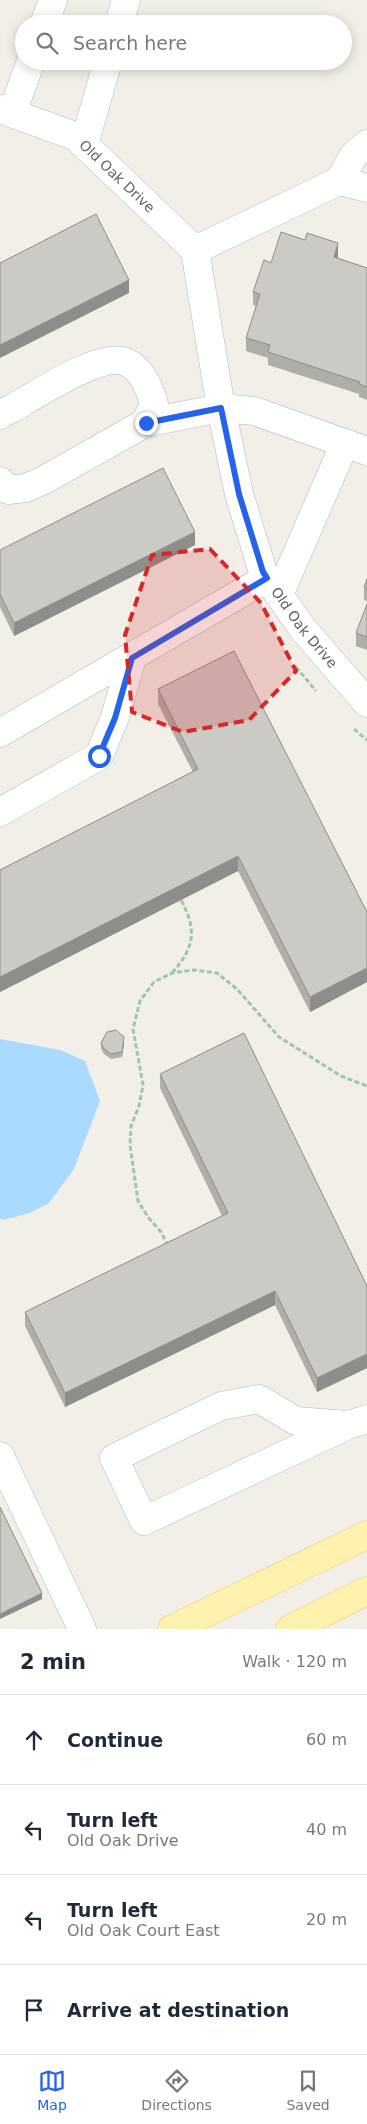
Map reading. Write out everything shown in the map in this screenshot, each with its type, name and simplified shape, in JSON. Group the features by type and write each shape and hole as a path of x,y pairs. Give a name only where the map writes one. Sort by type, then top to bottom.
{"main road":[{"path":"172,1629 367,1534"},
{"path":"290,1629 367,1591"}],"street":[{"path":"47,15 53,0"},
{"path":"122,15 126,0"},
{"path":"6,111 26,70"},
{"path":"84,144 105,70"},
{"name":"Old Oak Drive","path":"6,111 75,136 194,250 221,408 239,494 263,572 303,629 367,703"},
{"path":"194,250 340,181 354,155 367,144"},
{"path":"340,181 367,188"},
{"path":"0,415 75,373 113,360 128,362 139,372 149,388 154,404 146,423"},
{"path":"0,481 8,490 26,488 63,470 146,423 221,408 254,411 356,447 273,586 132,658 0,733"},
{"path":"0,812 99,756 115,718 132,658"},
{"path":"259,1399 296,1421 358,1422 144,1521 114,1458 221,1406 259,1399"},
{"path":"0,1456 82,1629"}],"path":[{"path":"172,973 183,960 193,933 190,916 181,900"},
{"path":"168,1247 161,1232 148,1217 138,1201 130,1145 131,1126 139,1106 143,1085 133,1029 140,1001 154,982 172,973 194,970 217,973 237,989 279,1037 341,1076 367,1086"}],"highlighted area":[{"path":"210,549 261,603 296,671 249,720 183,732 132,712 125,635 152,555"}],"water":[{"path":"0,1039 60,1050 85,1061 100,1101 74,1169 49,1203 30,1213 3,1220 0,1219"}],"building":[{"path":"96,214 129,280 0,345 0,263"},
{"path":"281,232 305,240 307,233 338,243 334,257 367,268 367,387 359,384 360,382 268,352 270,345 246,338 260,294 253,292 264,260 271,263"},
{"path":"163,468 195,532 14,623 0,594 0,550"},
{"path":"367,604 367,637 356,633"},
{"path":"234,651 367,912 367,968 310,997 238,856 0,977 0,870 198,769 158,689"},
{"path":"116,1030 124,1037 122,1052 111,1054 104,1049 101,1043 107,1032"},
{"path":"244,1033 367,1286 367,1354 317,1378 275,1291 65,1393 25,1312 228,1213 160,1074"},
{"path":"0,1507 42,1593 0,1614"}],"route":[{"path":"99,756 115,718 132,658 267,578 263,572 239,494 221,408 146,423"}]}
